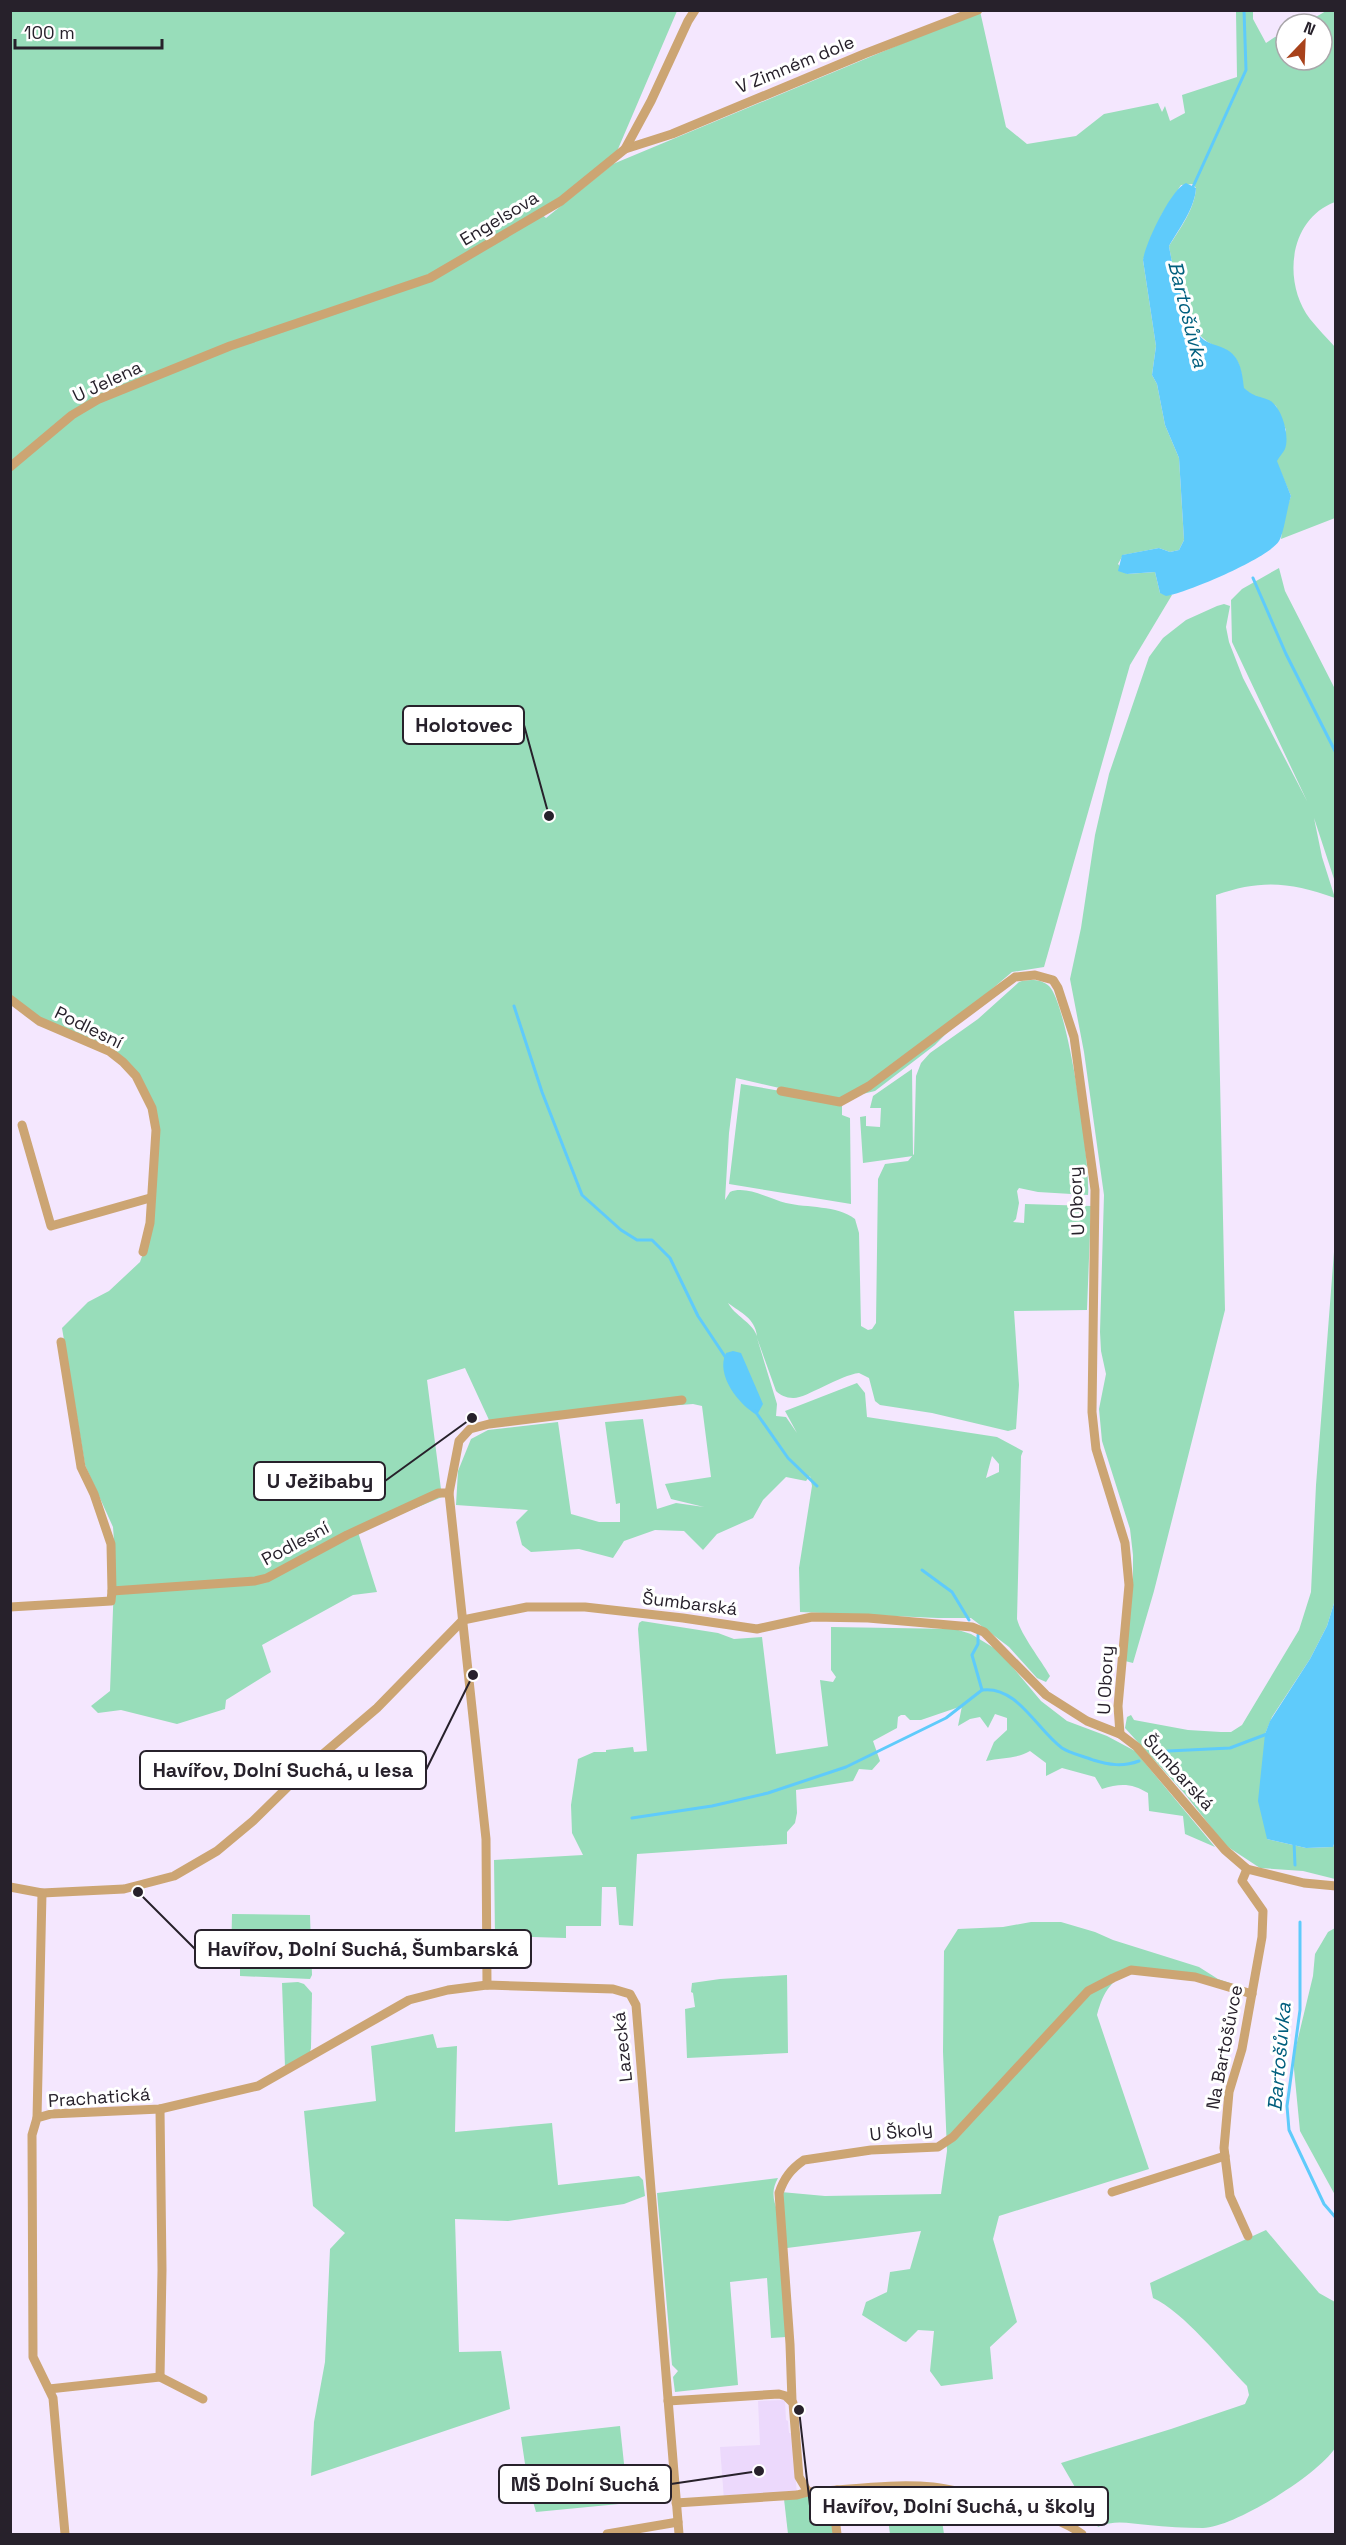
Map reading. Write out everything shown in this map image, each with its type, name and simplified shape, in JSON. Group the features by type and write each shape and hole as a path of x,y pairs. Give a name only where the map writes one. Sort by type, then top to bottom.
{"street":[{"name":"Engelsova","path":"230,346 430,278 561,201 626,149 695,10"},
{"name":"V Zimném dole","path":"626,149 672,134 864,54 978,10"},
{"name":"U Jelena","path":"10,467 72,415 99,399 230,346"},
{"name":"U Obory","path":"782,1091 840,1102 869,1086 1015,977 1028,974 1045,977 1053,980 1058,988 1074,1037 1095,1190 1092,1412 1096,1449 1125,1544 1129,1585 1118,1706 1120,1734"},
{"name":"Podlesní","path":"10,999 39,1021 109,1051 136,1076 152,1108 156,1130 150,1223 142,1252"},
{"path":"22,1125 51,1226 150,1198"},
{"path":"61,1342 81,1467 94,1494 111,1544 112,1591"},
{"path":"487,1985 486,1839 449,1493 459,1441 470,1429 489,1424 682,1400"},
{"name":"Podlesní","path":"10,1607 111,1602 112,1591 255,1581 267,1578 347,1535 438,1493 449,1493"},
{"name":"Šumbarská","path":"463,1620 527,1607 585,1607 683,1617 757,1629 812,1617 868,1618 972,1628 984,1632 1046,1695 1087,1721 1120,1734 1137,1747 1224,1850 1247,1869 1304,1883 1335,1886"},
{"path":"10,1887 42,1893 124,1889 174,1876 218,1851 253,1821 309,1766 377,1708 463,1620"},
{"name":"Na Bartošůvce","path":"1247,1869 1242,1881 1263,1911 1262,1937 1242,2049 1229,2092 1225,2156 1230,2196 1248,2236"},
{"path":"37,2118 42,1893"},
{"name":"U Školy","path":"807,2492 799,2477 779,2193 786,2176 795,2165 804,2160 871,2150 938,2147 953,2137 1088,1991 1131,1971 1195,1977 1252,1994"},
{"name":"Prachatická","path":"65,2535 53,2398 33,2357 32,2135 37,2118 51,2114 160,2109 258,2086 410,2000 448,1990 487,1985"},
{"name":"Lazecká","path":"487,1985 614,1989 630,1994 636,2005 679,2535"},
{"path":"160,2109 162,2270 160,2378"},
{"path":"1112,2192 1225,2156"},
{"path":"49,2389 160,2378 203,2399"},
{"path":"668,2401 778,2394 792,2401"},
{"path":"676,2503 906,2486 963,2492 1026,2510 1066,2525 1082,2535"},
{"path":"837,2490 834,2510 837,2535"},
{"path":"607,2535 678,2522"}],"shaded area":[{"path":"785,2400 786,2420 789,2433 792,2433 797,2495 724,2500 720,2447 760,2445 758,2401"}],"green space":[{"path":"10,11 677,11 612,163 540,213 546,218 613,164 980,11 1006,127 1027,144 1076,136 1104,114 1158,103 1162,112 1165,106 1170,121 1185,113 1182,95 1237,77 1236,11 1253,11 1253,19 1266,43 1274,38 1274,72 1334,72 1334,12 1324,12 1335,11 1335,202 1320,210 1308,222 1299,237 1293,270 1301,304 1310,319 1335,347 1335,518 1281,539 1284,516 1291,496 1276,461 1286,430 1276,406 1269,401 1256,398 1243,388 1238,361 1226,350 1204,339 1186,311 1169,246 1190,211 1196,188 1193,184 1181,185 1162,214 1143,260 1156,346 1152,375 1157,384 1165,425 1179,458 1184,540 1179,550 1170,552 1159,548 1123,555 1118,564 1127,574 1155,572 1160,593 1172,595 1130,665 1044,967 1012,972 978,1001 935,1045 875,1091 846,1098 823,1098 736,1078 729,1133 725,1200 730,1192 743,1190 794,1205 840,1211 855,1219 859,1233 861,1326 868,1330 872,1329 876,1323 878,1179 885,1164 908,1161 914,1154 916,1076 921,1063 930,1053 978,1019 1019,982 1031,980 1042,982 1049,986 1056,999 1064,1022 1077,1086 1086,1152 1088,1195 1038,1192 1019,1188 1017,1191 1019,1203 1016,1219 1013,1222 1024,1223 1025,1204 1091,1206 1087,1310 1014,1311 1019,1385 1016,1429 1008,1431 932,1413 880,1405 875,1401 869,1378 859,1373 842,1378 806,1395 786,1397 776,1391 757,1338 777,1404 776,1416 786,1417 797,1433 785,1411 857,1383 865,1393 867,1417 997,1437 1023,1451 1021,1456 1017,1619 1027,1640 1050,1676 1046,1682 1037,1678 1009,1647 971,1618 800,1612 799,1568 812,1486 810,1476 806,1481 786,1477 763,1500 753,1518 717,1534 703,1550 684,1531 655,1530 624,1541 613,1558 579,1549 531,1552 522,1545 516,1522 528,1510 456,1505 458,1471 471,1439 488,1430 558,1422 571,1514 599,1522 620,1522 620,1503 616,1504 605,1422 643,1419 657,1509 676,1503 704,1507 671,1499 665,1484 711,1477 702,1406 693,1404 489,1420 465,1368 427,1380 442,1497 358,1532 377,1592 353,1595 262,1645 271,1672 226,1700 225,1709 177,1724 121,1710 98,1713 91,1706 110,1691 115,1555 113,1527 85,1465 62,1328 88,1302 109,1291 140,1262 153,1225 158,1134 131,1065 39,1018 11,995","holes":["728,1303 750,1320 756,1330 757,1336","992,1456 999,1464 999,1472 986,1478"]},
{"path":"1279,568 1285,591 1335,689 1335,882 1314,818 1322,857 1335,898 1276,884 1247,886 1216,895 1225,1310 1154,1591 1133,1663 1125,1661 1133,1584 1130,1529 1102,1441 1099,1409 1106,1374 1100,1332 1104,1195 1084,1052 1070,979 1081,928 1095,835 1109,774 1149,657 1163,638 1186,620 1217,606 1224,604 1230,606 1226,627 1229,642 1243,678 1307,801 1232,642 1231,600 1242,589"},
{"path":"912,1069 913,1156 863,1163 860,1117 866,1116 866,1126 880,1127 881,1108 870,1108 873,1096"},
{"path":"741,1084 842,1105 842,1115 850,1118 851,1204 729,1184"},
{"path":"1335,1239 1335,1600 1327,1626 1310,1659 1272,1717 1265,1734 1267,1839 1306,1848 1333,1847 1335,1841 1335,1879 1303,1871 1260,1868 1225,1845 1185,1794 1125,1728 1127,1717 1131,1715 1134,1720 1188,1730 1231,1732 1242,1725 1299,1630 1311,1592 1316,1485"},
{"path":"642,1621 718,1633 734,1639 762,1637 776,1754 828,1746 820,1680 833,1682 836,1677 831,1670 831,1627 955,1629 971,1634 999,1651 1041,1701 1067,1721 1107,1736 1135,1751 1215,1847 1185,1834 1183,1816 1149,1811 1148,1793 1137,1787 1120,1785 1102,1789 1095,1777 1062,1768 1046,1776 1046,1763 1030,1751 1015,1757 986,1761 994,1742 1007,1730 1007,1718 995,1714 988,1728 980,1717 970,1719 958,1726 962,1706 921,1720 910,1720 905,1715 901,1715 898,1717 897,1728 873,1741 880,1761 872,1770 859,1769 853,1781 796,1790 797,1813 795,1823 787,1832 787,1844 637,1854 633,1926 619,1925 616,1887 602,1887 601,1926 566,1926 566,1938 495,1936 494,1860 583,1855 572,1833 571,1805 578,1759 594,1752 606,1752 606,1750 633,1747 634,1752 647,1751 638,1629"},
{"path":"232,1914 310,1915 312,1975 310,1979 240,1976 240,1963 231,1963"},
{"path":"1031,1922 1061,1922 1095,1932 1113,1940 1199,1967 1218,1979 1248,1989 1132,1967 1109,1987 1097,2015 1149,2169 999,2216 993,2239 1017,2322 990,2347 993,2379 941,2386 930,2371 934,2331 918,2330 906,2342 862,2315 866,2302 887,2292 890,2272 910,2269 921,2231 787,2248 781,2192 825,2196 941,2194 947,2151 943,2052 944,1951 958,1929 1003,1927"},
{"path":"1335,1928 1335,2195 1300,2131 1293,2059 1313,1976 1315,1954 1328,1932"},
{"path":"787,1975 788,2053 687,2058 685,2009 695,2007 691,1992 692,1983"},
{"path":"282,1983 304,1984 312,1993 311,2048 310,2052 285,2067"},
{"path":"433,2034 437,2048 457,2046 455,2132 552,2123 558,2185 639,2176 643,2180 645,2196 624,2204 508,2221 455,2219 459,2352 501,2351 510,2409 311,2476 314,2422 325,2362 330,2249 345,2233 313,2206 304,2111 376,2101 371,2046"},
{"path":"778,2178 774,2187 774,2195 778,2213 786,2337 771,2338 767,2278 730,2282 738,2385 675,2392 673,2377 678,2371 672,2365 657,2193"},
{"path":"1266,2230 1319,2293 1335,2302 1335,2448 1326,2459 1295,2484 1255,2509 1217,2525 1189,2528 1117,2523 1098,2527 1061,2463 1245,2404 1249,2395 1247,2386 1190,2325 1153,2298 1150,2283"},
{"path":"620,2426 625,2473 668,2466 671,2499 536,2512 528,2484 521,2437"},
{"path":"884,2490 938,2494 944,2534 890,2534"},
{"path":"829,2494 833,2534 788,2534 784,2499"}],"water":[{"path":"1186,183 1196,188 1195,196 1186,218 1169,246 1181,296 1191,322 1204,340 1227,350 1236,358 1241,369 1244,388 1254,395 1269,400 1278,409 1284,422 1286,443 1277,461 1291,496 1281,537 1272,548 1226,574 1191,589 1166,596 1160,593 1155,572 1127,574 1118,571 1122,555 1159,548 1170,552 1179,550 1184,540 1179,458 1165,425 1157,384 1152,375 1156,346 1143,260 1148,242 1166,206 1173,195"},
{"path":"733,1351 741,1353 763,1404 757,1415 736,1397 726,1380 723,1362 726,1353"},
{"path":"1335,1600 1335,1841 1333,1847 1306,1848 1267,1839 1258,1801 1265,1734 1270,1721 1310,1659 1327,1626"}],"waterway":[{"name":"Bartošůvka","path":"1192,189 1246,70 1244,10"},
{"name":"Bartošůvka","path":"1253,578 1286,654 1336,753"},
{"path":"514,1006 542,1092 582,1195 621,1230 637,1240 652,1240 670,1258 698,1316 726,1358"},
{"path":"755,1411 788,1458 817,1486"},
{"path":"922,1570 952,1592 969,1620"},
{"path":"978,1635 978,1644 972,1655 982,1690 994,1690 1016,1701 1053,1740 1069,1752 1110,1764 1122,1765 1139,1761"},
{"path":"632,1818 712,1806 768,1793 846,1767 946,1718 982,1690"},
{"path":"1155,1756 1168,1751 1230,1748 1267,1734"},
{"name":"Bartošůvka","path":"1294,1842 1295,1865"},
{"name":"Bartošůvka","path":"1300,1922 1300,2010 1287,2106 1289,2130 1324,2204 1336,2218"}],"place":[{"name":"Holotovec","path":"549,816"},
{"name":"U Ježibaby","path":"472,1418"},
{"name":"Havířov, Dolní Suchá, u lesa","path":"473,1675"},
{"name":"Havířov, Dolní Suchá, Šumbarská","path":"138,1892"},
{"name":"Havířov, Dolní Suchá, u školy","path":"799,2410"},
{"name":"MŠ Dolní Suchá","path":"759,2471"}]}
